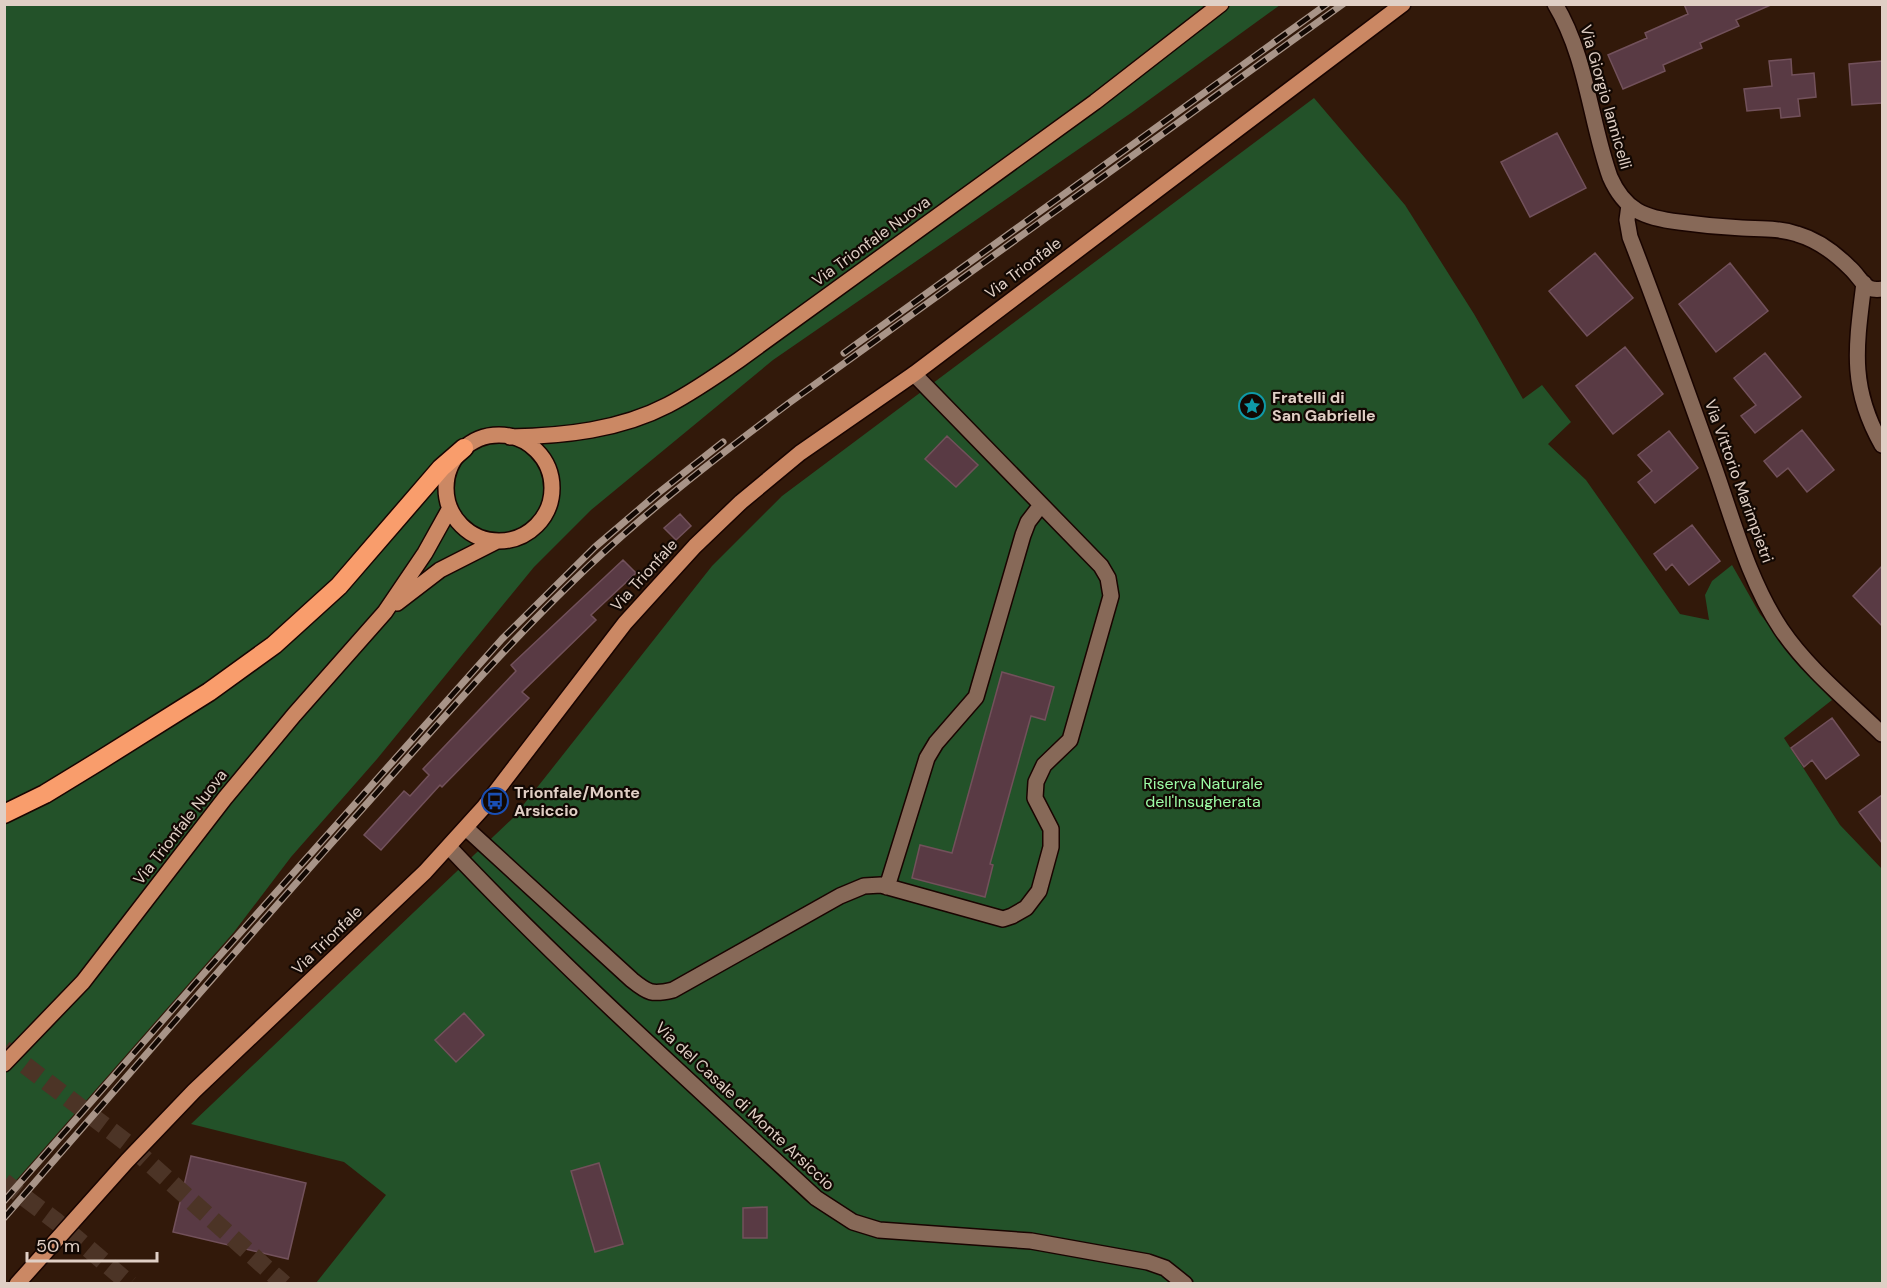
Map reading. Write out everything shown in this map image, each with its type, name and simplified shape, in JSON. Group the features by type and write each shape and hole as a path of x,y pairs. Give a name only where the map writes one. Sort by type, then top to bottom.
{"highway":[{"path":"4,814 45,794 168,718 233,675 281,639 339,586 441,468 464,448"}],"main road":[{"name":"Via Trionfale Nuova","path":"510,437 558,435 618,424 656,411 693,391 1095,102 1221,4"},
{"name":"Via Trionfale","path":"17,1284 194,1091 449,847 625,623 695,546 741,502 783,467 914,374 1403,4"},
{"path":"494,435 510,437 525,442 546,464 550,473 552,493 543,517 533,528 516,538 488,540 470,532 455,518 446,492 447,476 454,460 464,448 478,439 494,435"},
{"name":"Via Trionfale Nuova","path":"4,1064 83,982 225,798 300,708 385,612 425,553 450,508"},
{"name":"Via Trionfale Nuova","path":"385,612 440,570 497,541"}],"street":[{"name":"Via Giorgio Iannicelli","path":"1555,4 1565,21 1576,52 1610,177 1629,205 1654,219 1797,233 1828,248 1852,269 1864,284"},
{"name":"Via Vittorio Marimpietri","path":"1629,205 1627,223 1630,237 1743,548 1768,607 1799,652 1882,734"},
{"path":"1882,289 1873,289 1864,284 1856,347 1857,372 1865,409 1882,445"},
{"path":"466,828 632,980 645,991 657,993 673,990 840,896 864,886 881,885 1003,919 1026,908 1039,891 1051,847 1051,829 1035,798 1036,782 1044,765 1070,740 1111,596 1108,578 1101,566 914,374"},
{"path":"887,887 927,758 936,743 976,697 1023,535 1028,522 1041,505"},
{"name":"Via del Casale di Monte Arsiccio","path":"449,847 556,956 816,1198 840,1215 884,1231 1031,1241 1148,1262 1165,1268 1185,1284"}],"green space":[{"path":"5,5 1280,5 1131,113 773,360 591,510 534,567 377,759 291,857 234,932 5,1193"},
{"name":"Riserva Naturale dell'Insugherata","path":"1314,98 1405,205 1474,314 1523,399 1542,385 1571,422 1548,444 1586,480 1680,614 1709,620 1705,595 1712,581 1732,565 1760,614 1811,678 1832,700 1784,738 1840,825 1882,869 1882,1283 316,1283 386,1195 344,1162 191,1124 513,818 712,566 782,496"}],"building":[{"path":"1684,4 1773,4 1736,20 1739,26 1700,43 1702,48 1663,65 1665,71 1623,89 1608,55 1647,38 1645,33 1688,14"},
{"path":"1791,59 1792,75 1814,73 1816,97 1798,99 1800,116 1781,118 1780,108 1747,111 1744,89 1772,86 1769,61"},
{"path":"1882,61 1882,103 1852,105 1849,64"},
{"path":"1557,133 1586,188 1530,217 1501,162"},
{"path":"1595,253 1633,298 1587,336 1549,291"},
{"path":"1730,263 1768,311 1716,352 1679,304"},
{"path":"1625,347 1663,394 1613,434 1576,386"},
{"path":"1765,353 1801,397 1755,433 1741,416 1756,405 1734,378"},
{"path":"1802,430 1834,470 1807,492 1788,468 1777,477 1764,461"},
{"path":"1669,431 1698,468 1655,503 1638,482 1652,471 1638,455"},
{"path":"947,436 978,465 956,487 925,459"},
{"path":"680,514 691,526 676,540 664,528"},
{"path":"1692,525 1720,561 1689,585 1672,564 1666,570 1654,554"},
{"path":"623,560 636,573 591,615 596,620 522,692 529,698 442,787 440,785 381,850 364,835 404,791 410,796 429,775 423,769 516,671 511,665"},
{"path":"1882,566 1882,626 1853,596"},
{"path":"1002,672 1054,687 1045,720 1031,716 990,864 993,865 985,897 912,878 920,845 952,853"},
{"path":"1832,718 1859,755 1826,779 1812,760 1804,767 1791,748"},
{"path":"1882,795 1882,843 1859,812"},
{"path":"464,1013 484,1035 456,1062 435,1040"},
{"path":"191,1156 306,1183 288,1259 173,1232"},
{"path":"599,1163 623,1244 595,1252 571,1171"},
{"path":"767,1207 767,1238 743,1238 743,1208"}],"tunnel":[{"path":"4,1049 127,1143 284,1284"},
{"path":"4,1182 57,1222 130,1284"}],"railway":[{"path":"844,353 1327,4"},
{"path":"4,1218 461,698 524,630 614,543 688,481 789,403 1343,4"},
{"path":"4,1201 502,639 595,547 723,442"}],"place":[{"name":"Fratelli di San Gabrielle","path":"1252,406"},
{"name":"Trionfale/Monte Arsiccio","path":"495,801"}]}
